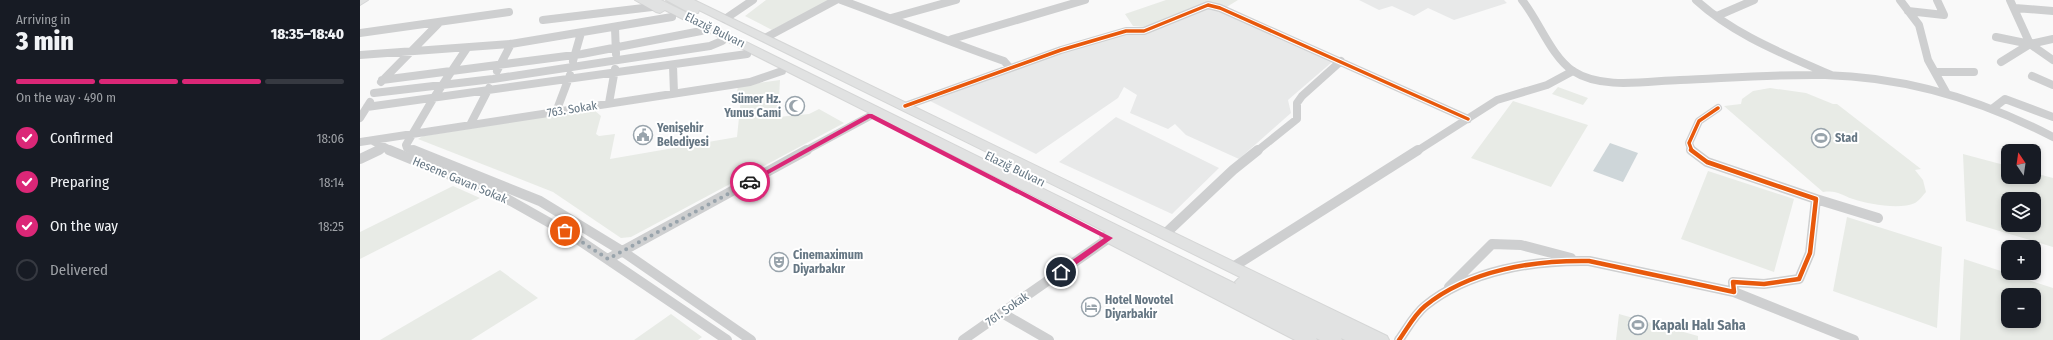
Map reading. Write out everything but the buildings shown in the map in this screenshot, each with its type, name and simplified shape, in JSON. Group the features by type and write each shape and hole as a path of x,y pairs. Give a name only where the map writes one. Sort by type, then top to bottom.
{"highway":[{"path":"640,0 653,3 672,17 782,71 1310,340"},
{"name":"Elazığ Bulvarı","path":"671,0 1359,340"},
{"path":"686,0 1381,340"},
{"name":"Elazığ Bulvarı","path":"653,3 1334,340"}],"main road":[{"path":"360,2 364,0"}],"street":[{"path":"725,19 753,0"},
{"path":"765,38 836,0"},
{"path":"841,0 891,18 940,39 1004,61 1010,68"},
{"path":"891,18 956,0"},
{"path":"952,39 1085,0"},
{"path":"1522,0 1541,26 1563,61 1573,71 1596,80 1612,82 1834,76 1862,78 1947,94 1992,110 2053,137"},
{"path":"1696,0 1717,16 1766,46 1834,76"},
{"path":"1717,16 1754,0"},
{"path":"1900,0 1919,25 1928,60 1947,94"},
{"path":"1908,11 1945,14 1937,0"},
{"path":"2010,0 2015,8 2030,44"},
{"path":"543,20 597,15 653,3"},
{"path":"905,106 1061,50 1126,31 1144,30 1208,5 1220,8 1341,61 1468,119"},
{"path":"2015,8 2053,11"},
{"path":"360,33 509,12"},
{"path":"360,55 511,44 614,28 672,17"},
{"path":"360,118 382,80 439,23"},
{"path":"609,103 616,61 614,28"},
{"path":"382,80 499,67 574,56 701,31"},
{"path":"556,112 569,79 580,33"},
{"path":"1996,37 2030,44 2053,60"},
{"path":"2001,62 2030,44 2053,39"},
{"path":"374,93 571,68 710,46 722,41"},
{"path":"470,125 511,44"},
{"path":"467,48 433,99 406,145 407,148 540,201 622,251 750,340"},
{"path":"367,107 673,66 747,54"},
{"path":"1165,234 1233,170 1297,119 1297,103 1302,96 1341,61"},
{"path":"673,66 674,93"},
{"name":"763. Sokak","path":"360,142 750,82 782,71"},
{"path":"1233,267 1497,100 1547,85 1573,71"},
{"path":"1936,72 1974,72"},
{"path":"2032,76 2053,85"},
{"path":"1992,110 2006,99 2053,117"},
{"path":"1718,108 1699,121 1690,143 1692,152 1707,162 1816,199 1878,218"},
{"path":"2044,113 2053,108"},
{"path":"608,259 870,116"},
{"name":"Hesene Gavan Sokak","path":"373,141 384,148 502,196 573,236 727,340"},
{"path":"360,159 384,148"},
{"path":"1734,292 1733,282 1764,284 1799,279 1810,252 1816,199"},
{"name":"761. Sokak","path":"963,340 1109,238"},
{"path":"1399,340 1423,307 1443,292 1492,244 1510,244 1539,249 1576,260 1589,261 1734,292 1854,340"},
{"path":"1443,292 1500,271 1576,260"},
{"path":"1002,312 1049,340"}],"shaded area":[{"path":"766,0 831,0 772,30 745,16"},
{"path":"1166,0 1238,0 1225,8 1210,2 1145,27 1133,26 1125,14"},
{"path":"1359,0 1504,0 1507,3 1454,20 1428,8 1414,16 1392,6 1379,10"},
{"path":"1209,7 1332,62 1288,100 1291,113 1239,159 1186,135 1175,124 1168,129 1130,113 1137,95 1124,87 1118,98 1036,154 930,101 1057,54"},
{"path":"780,80 778,117 809,114 819,109 844,123 631,237 621,238 553,192 418,139 423,136 593,109 601,116 596,134 599,136 615,134 610,159 737,137 741,98 736,99 738,86"},
{"path":"1558,87 1588,98 1583,105 1552,94"},
{"name":"Stad","path":"1770,88 1806,93 1833,104 1837,104 1921,169 1915,170 1923,180 1926,192 1915,203 1909,205 1884,206 1866,203 1836,192 1823,192 1724,106 1741,104 1742,99 1753,91"},
{"path":"1513,101 1588,125 1551,187 1471,158"},
{"path":"1116,117 1219,168 1172,214 1059,162"},
{"path":"1610,143 1638,153 1623,182 1593,171"},
{"path":"1963,154 2001,164 2001,184 2041,184 2041,175 2053,178 2053,247 2041,243 2041,240 2030,240 2003,232 2041,232 2041,192 2001,192 2001,231 1966,221"},
{"path":"1708,171 1794,199 1774,272 1681,239"},
{"path":"453,186 480,198 360,259 360,232"},
{"path":"1847,217 1942,247 1937,328 1833,291"},
{"path":"1964,259 2001,271 2001,280 2028,280 2053,288 2053,340 1960,340"},
{"path":"500,270 538,298 471,340 380,340"},
{"path":"671,314 702,337 698,340 634,340"},
{"name":"Kapalı Halı Saha","path":"1619,314 1698,336 1698,340 1616,340"}],"cycle path":[{"path":"905,106 1061,50 1126,31 1144,31 1208,5 1220,8 1468,119"},
{"path":"1399,340 1421,310 1440,295 1459,285 1480,277 1502,270 1526,265 1548,262 1589,261 1734,292 1733,282 1764,284 1799,279 1810,253 1816,199 1707,162 1692,152 1689,143 1699,121 1718,108"}],"way so far":[{"path":"565,231 608,259 750,182"}],"place":[{"name":"Sümer Hz. Yunus Cami","path":"795,106"},
{"name":"Yenişehir Belediyesi","path":"643,135"},
{"name":"Stad","path":"1821,138"},
{"name":"Cinemaximum Diyarbakır","path":"779,262"},
{"name":"Hotel Novotel Diyarbakir","path":"1091,307"},
{"name":"Kapalı Halı Saha","path":"1638,325"}],"route":[{"path":"750,182 870,116 1109,238 1061,272"}]}
